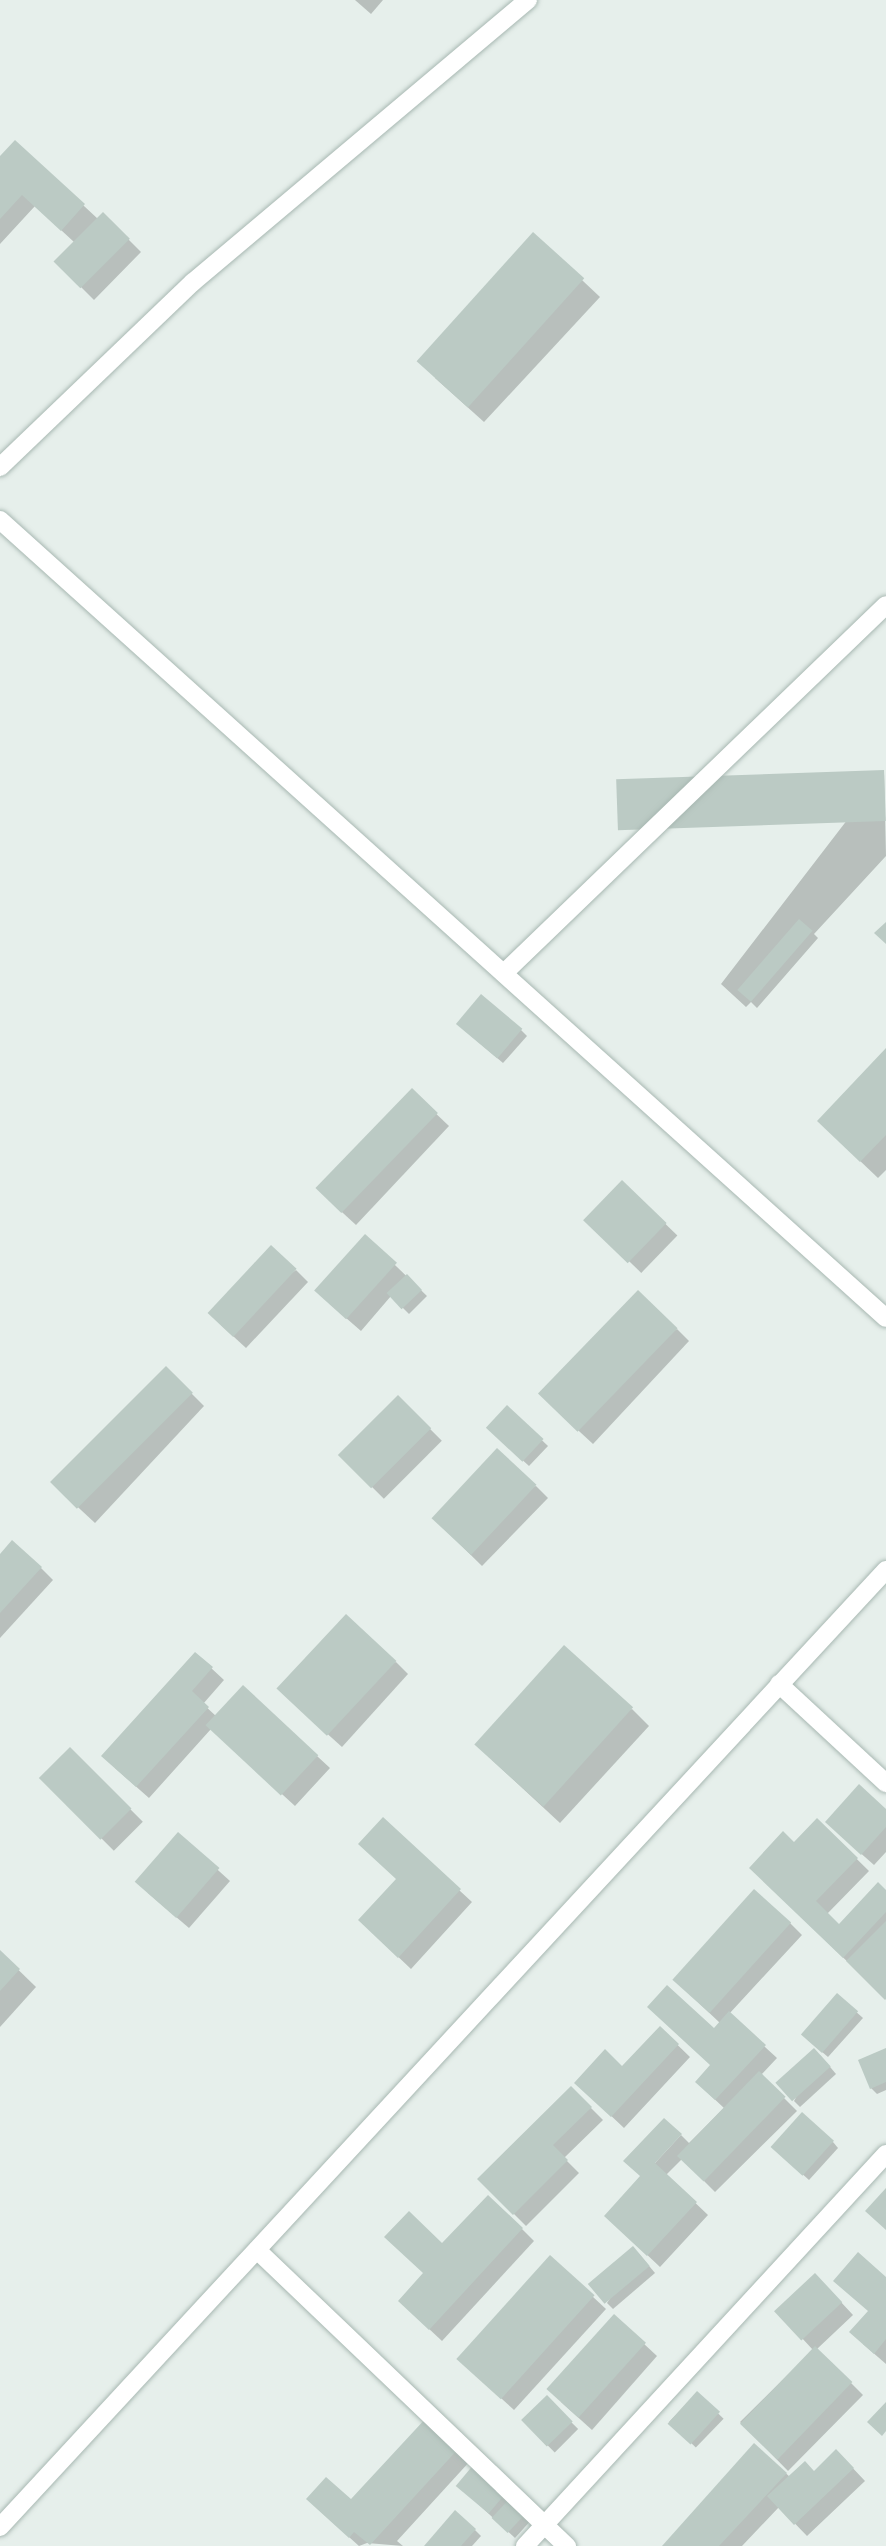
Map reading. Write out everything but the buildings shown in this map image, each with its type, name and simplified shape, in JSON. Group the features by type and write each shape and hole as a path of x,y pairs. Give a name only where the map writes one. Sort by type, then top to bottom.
{"street":[{"path":"0,467 193,282 528,0"},
{"path":"0,520 886,1318"},
{"path":"504,973 886,605"},
{"path":"0,2528 778,1684 886,1570"},
{"path":"778,1684 886,1783"},
{"path":"525,2546 886,2154"},
{"path":"258,2250 567,2546"}]}
